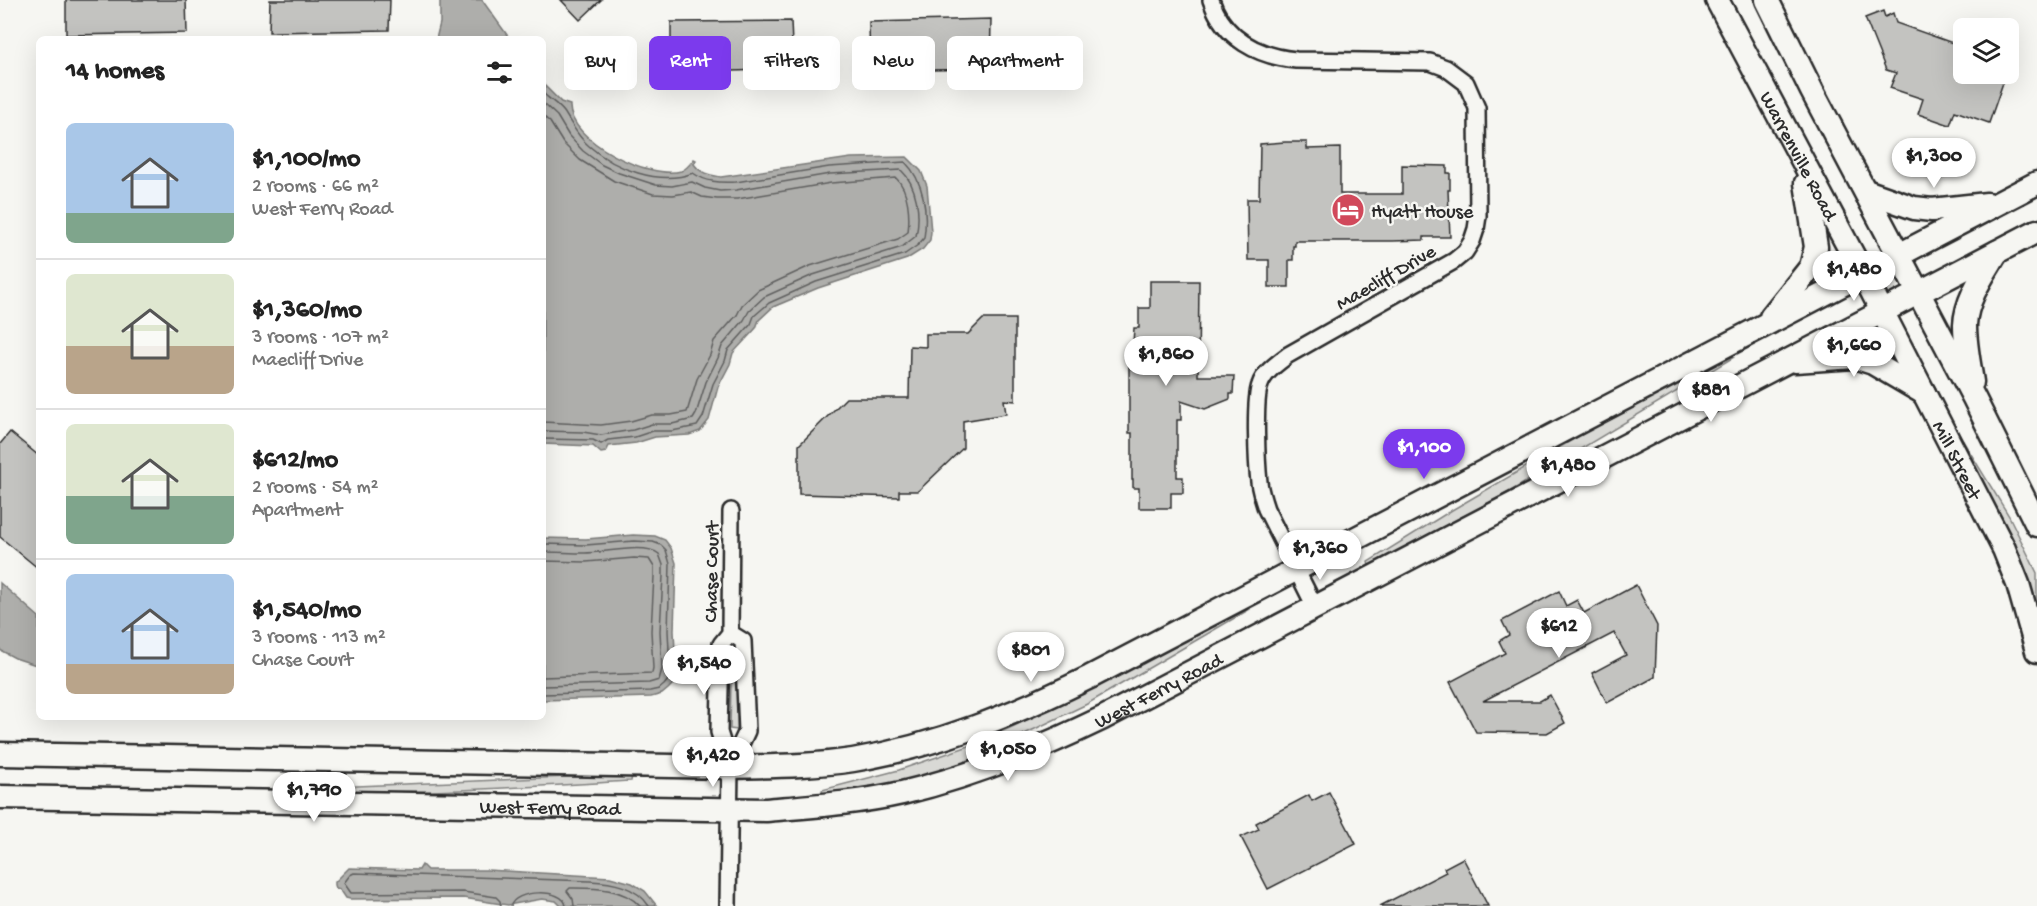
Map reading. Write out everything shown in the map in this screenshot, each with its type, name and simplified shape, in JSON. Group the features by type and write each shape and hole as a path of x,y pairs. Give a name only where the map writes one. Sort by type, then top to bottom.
{"main road":[{"name":"Warrenville Road","path":"1717,0 1863,274"},
{"path":"1767,0 1812,91 1974,398 2037,525"},
{"path":"1762,327 1803,279 1811,267 1816,247 1802,161"},
{"path":"1863,274 2037,183"},
{"path":"1866,191 1914,208 1932,210 2001,202"},
{"path":"1918,292 2037,231"},
{"path":"1974,398 1965,323 1976,288 1996,252"},
{"name":"West Ferry Road","path":"0,754 730,767 852,760 932,742 1020,710 1066,689 1863,274"},
{"name":"Mill Street","path":"1863,274 2004,549 2018,584 2037,651"},
{"name":"West Ferry Road","path":"2,797 766,810 854,801 902,793 1001,763 1103,718 1918,292"},
{"path":"1785,362 1854,357 1873,363 1924,393"}],"street":[{"name":"Maecliff Drive","path":"1211,0 1222,22 1234,36 1246,46 1262,53 1296,60 1430,62 1446,68 1466,83 1477,108 1478,216 1472,241 1465,252 1454,261 1288,355 1266,373 1260,384 1257,410 1259,482 1262,495 1295,570 1315,607"},
{"name":"Chase Court","path":"728,906 730,767 719,732 721,644 730,633 731,511"},
{"name":"Chase Court","path":"730,633 743,641 747,730 730,767"}],"shaded area":[{"path":"1732,354 1734,357 1509,492 1369,566 1368,562 1452,510 1629,407"},
{"path":"1963,441 2009,516 2037,573 2037,607 2013,541 1960,442"},
{"path":"1250,605 1250,609 1087,704 949,770 882,786 822,795 822,790 899,770 969,746 1014,726"},
{"path":"735,680 738,684 737,730 730,729 731,684"},
{"path":"632,776 631,781 510,788 309,792 310,788"}],"water":[{"path":"440,0 482,0 508,36 437,36 440,23"},
{"path":"546,87 561,102 570,105 573,119 582,132 596,144 613,155 650,170 681,171 687,168 694,159 696,160 694,164 703,172 721,177 851,158 907,157 921,171 927,186 931,232 930,240 923,249 907,259 818,288 773,307 759,320 756,328 733,353 718,387 709,420 700,431 689,435 655,437 636,443 609,446 606,452 601,453 593,446 546,444"},
{"path":"633,535 655,536 665,540 671,548 676,563 674,631 676,670 674,683 662,694 651,697 546,700 546,538 586,539"},
{"path":"0,583 36,614 36,665 0,650"},
{"path":"422,865 427,870 487,870 610,877 632,883 645,891 657,906 561,906 556,901 542,899 508,905 463,898 350,899 346,898 335,885 335,882 349,868 419,870"}],"building":[{"path":"66,0 186,0 187,33 66,35"},
{"path":"270,0 390,0 389,30 269,32"},
{"path":"561,0 601,0 580,20"},
{"path":"1883,11 1885,17 1893,13 1896,23 1953,43 1953,84 2003,84 1989,123 1955,111 1950,125 1918,114 1923,99 1890,88 1896,73 1886,70 1865,18"},
{"path":"991,19 991,36 947,36 947,70 935,70 935,36 869,36 869,22"},
{"path":"791,21 792,36 743,36 743,71 731,71 731,36 671,36 671,22"},
{"name":"Hyatt House","path":"1307,142 1307,149 1340,148 1340,194 1402,194 1402,165 1447,166 1447,173 1450,173 1450,190 1448,190 1450,237 1392,241 1295,241 1293,260 1289,260 1289,287 1269,287 1269,260 1248,260 1247,199 1259,199 1260,144"},
{"path":"1150,281 1199,281 1198,376 1234,376 1233,394 1230,394 1230,399 1205,409 1181,401 1181,420 1177,420 1177,477 1183,477 1183,493 1171,493 1171,508 1139,508 1139,488 1133,488 1132,480 1132,433 1129,433 1129,360 1132,360 1134,328 1139,328 1139,308 1150,308"},
{"path":"983,319 1015,319 1015,401 1004,400 1006,414 963,421 963,448 918,491 899,491 899,497 799,494 799,445 846,398 909,398 910,346 926,347 926,334 968,334"},
{"path":"10,432 36,454 36,567 0,537 0,444"},
{"path":"1636,585 1657,626 1655,677 1607,703 1592,673 1626,655 1614,633 1483,701 1540,701 1550,695 1565,723 1547,733 1476,732 1450,682 1505,653 1499,641 1509,635 1502,621 1559,591 1566,606 1577,600 1584,613"},
{"path":"1329,792 1356,844 1268,889 1241,837 1259,829 1256,823 1309,795 1312,801"},
{"path":"1463,858 1488,906 1380,906 1446,872 1444,868"}],"place":[{"name":"Hyatt House","path":"1348,210"}]}
